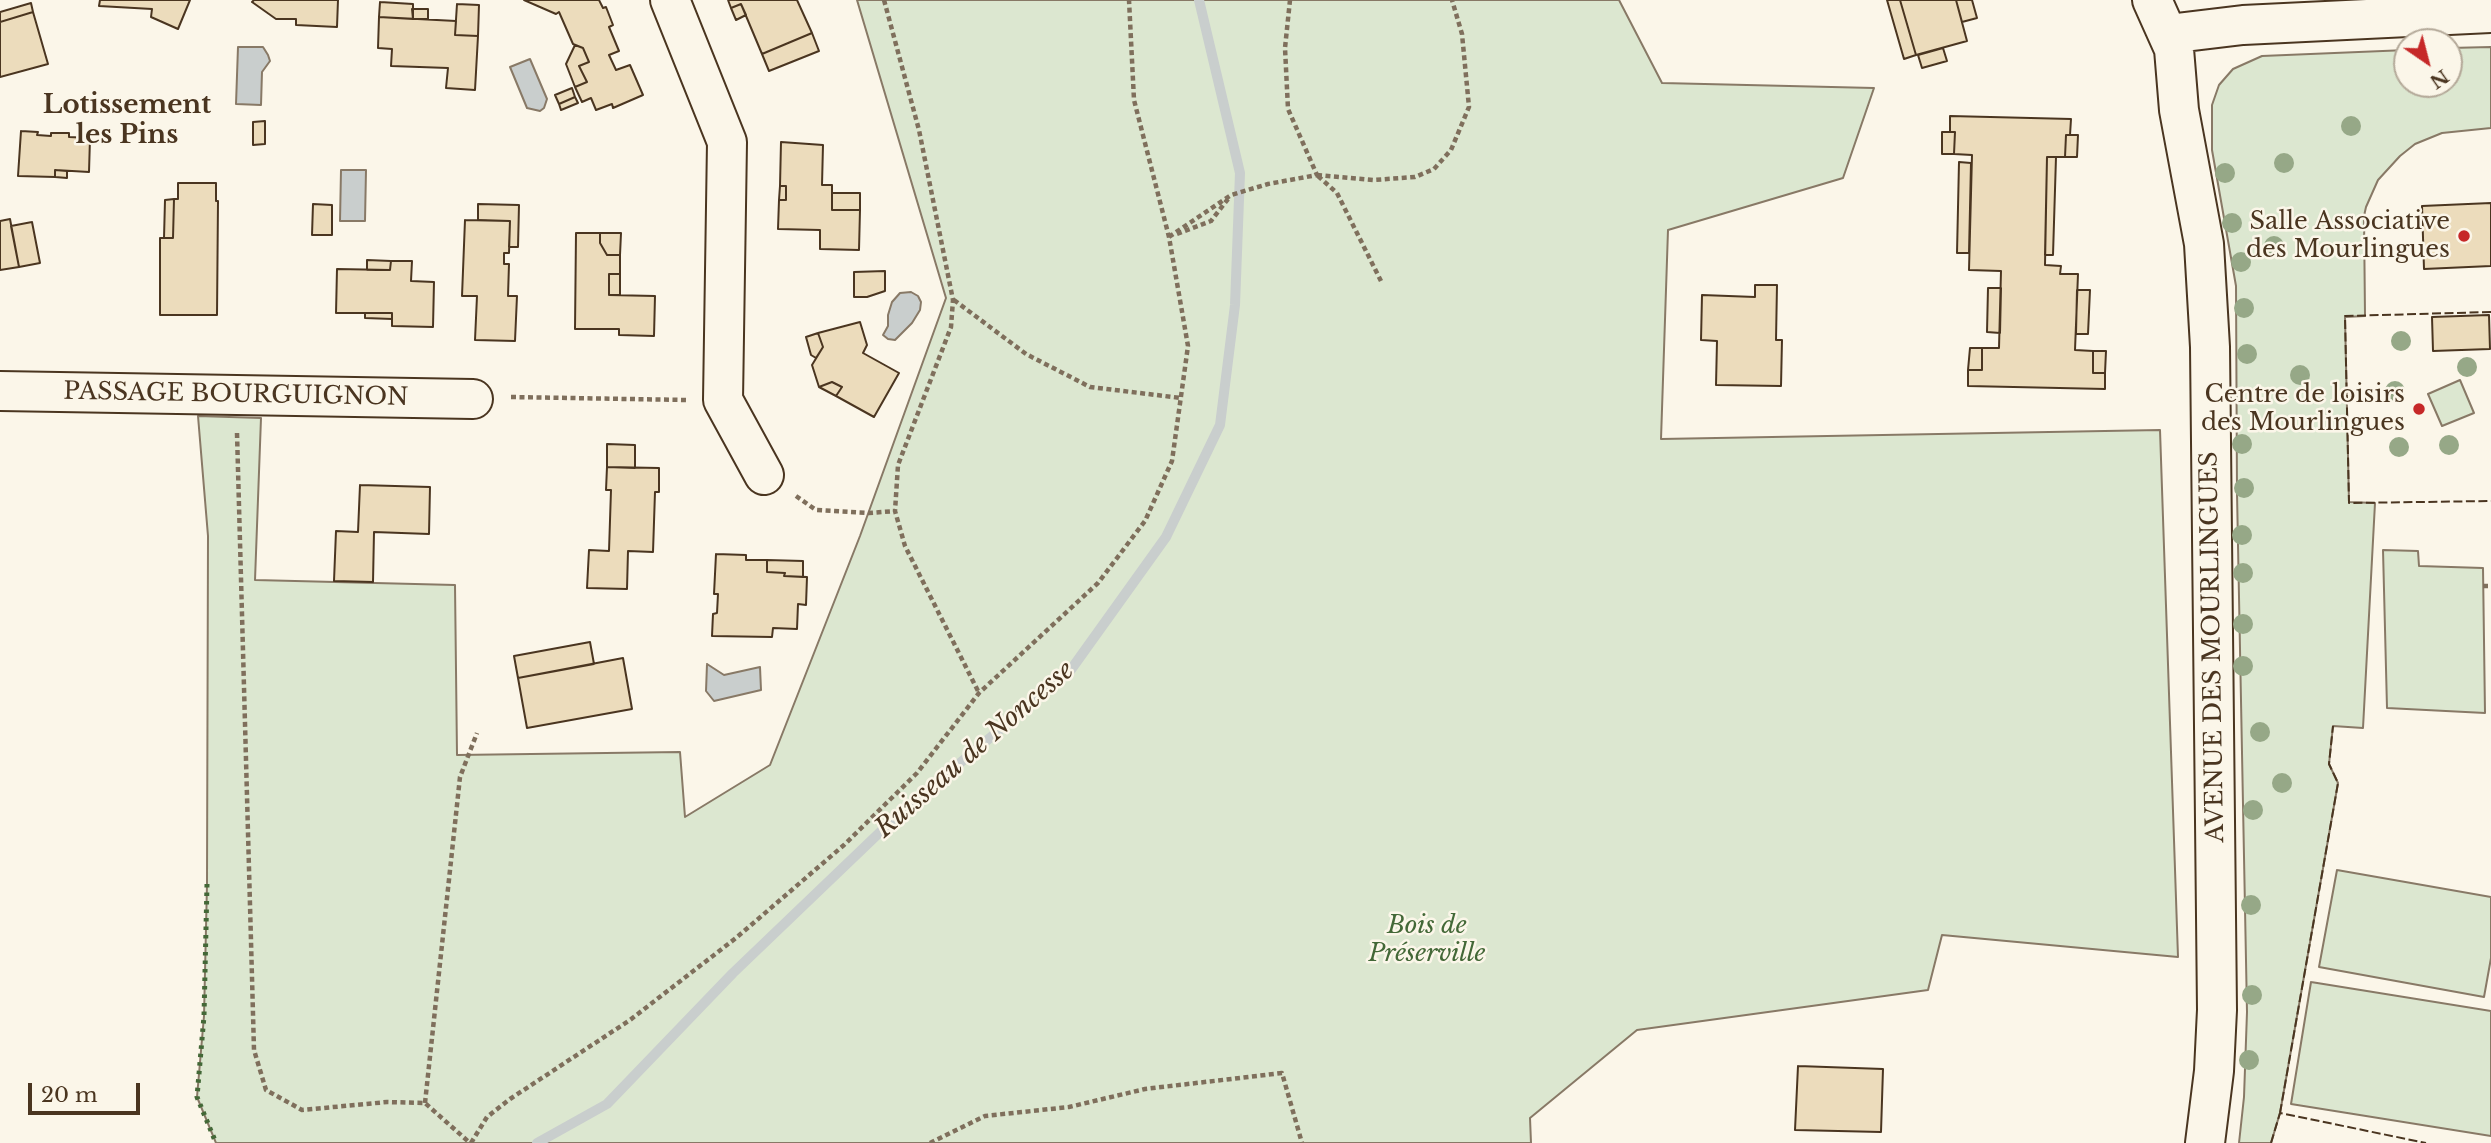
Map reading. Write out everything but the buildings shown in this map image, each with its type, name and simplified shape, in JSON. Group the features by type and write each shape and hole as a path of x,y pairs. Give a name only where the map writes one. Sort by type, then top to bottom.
{"street":[{"path":"670,0 727,142 723,400 764,475"},
{"name":"AVENUE DES MOURLINGUES","path":"2152,0 2174,49 2179,110 2204,244 2210,347 2217,1010 2214,1071 2205,1143"},
{"path":"2168,34 2244,25 2491,13"},
{"name":"PASSAGE BOURGUIGNON","path":"0,391 473,399"}],"path":[{"path":"884,0 919,130 953,300 951,327 898,465 895,511 905,546 979,693"},
{"path":"236,393 254,1050 266,1090 302,1110 387,1102 425,1102 470,1143 487,1117 630,1020 736,939 844,845 918,773 979,693 1098,583 1145,521 1172,461 1188,346 1169,237 1134,100 1129,0"},
{"path":"1290,0 1285,48 1287,109 1317,175 1337,193 1381,281"},
{"path":"1169,237 1231,195 1268,184 1317,175 1373,180 1415,177 1434,169 1451,149 1469,107 1462,34 1452,0"},
{"path":"1169,237 1211,221 1231,195"},
{"path":"953,300 1026,354 1090,387 1181,398"},
{"path":"473,399 532,395 723,400"},
{"path":"816,510 869,513 895,511"},
{"path":"2483,586 2491,586"},
{"path":"425,1102 460,777 477,733"},
{"path":"930,1143 985,1116 1069,1107 1145,1089 1282,1073 1302,1143"}],"green space":[{"name":"Bois de Préserville","path":"857,0 1619,0 1662,83 1874,88 1843,178 1668,230 1661,439 2160,430 2178,957 1942,935 1928,990 1637,1030 1530,1118 1531,1143 216,1143 197,1097 204,1016 207,884 208,536 198,416 261,418 255,580 455,585 457,755 680,752 685,817 770,765 860,536 946,298"},
{"path":"2491,47 2491,128 2442,133 2415,144 2378,180 2364,216 2365,316 2345,317 2349,502 2375,503 2363,728 2333,726 2329,764 2338,783 2280,1113 2271,1143 2239,1143 2244,1097 2247,1012 2237,493 2236,286 2212,150 2212,105 2219,85 2233,69 2262,56 2393,51 2393,98 2463,98 2463,48"},
{"path":"2460,380 2474,413 2442,426 2428,394"},
{"path":"2383,550 2418,551 2419,566 2483,568 2485,713 2387,708"},
{"path":"2337,870 2491,897 2491,958 2484,997 2319,967"},
{"path":"2311,982 2491,1011 2491,1136 2291,1104"}],"shaded area":[{"path":"238,47 263,47 268,55 270,61 262,72 261,105 236,104"},
{"path":"530,59 547,99 540,111 527,108 510,67"},
{"path":"341,170 366,170 365,221 340,221"},
{"path":"911,292 918,296 921,302 920,310 912,323 895,340 888,339 883,335 888,326 892,302 900,293"},
{"path":"707,664 724,675 760,667 761,690 714,701 706,691"}],"waterway":[{"name":"Ruisseau de Noncesse","path":"537,1143 607,1104 733,973 900,813 1070,671 1166,537 1220,425 1235,305 1240,173 1199,0"}],"hedge":[{"path":"207,884 204,1016 197,1097 216,1143"}],"fence":[{"path":"2491,312 2345,316 2349,503 2491,501"},
{"path":"2280,1113 2338,783 2329,764 2333,726"},
{"path":"2271,1143 2280,1113 2426,1143"}],"place":[{"name":"Salle Associative des Mourlingues","path":"2464,236"},
{"name":"Centre de loisirs des Mourlingues","path":"2419,409"}],"district":[{"name":"Lotissement les Pins","path":"127,121"}]}
